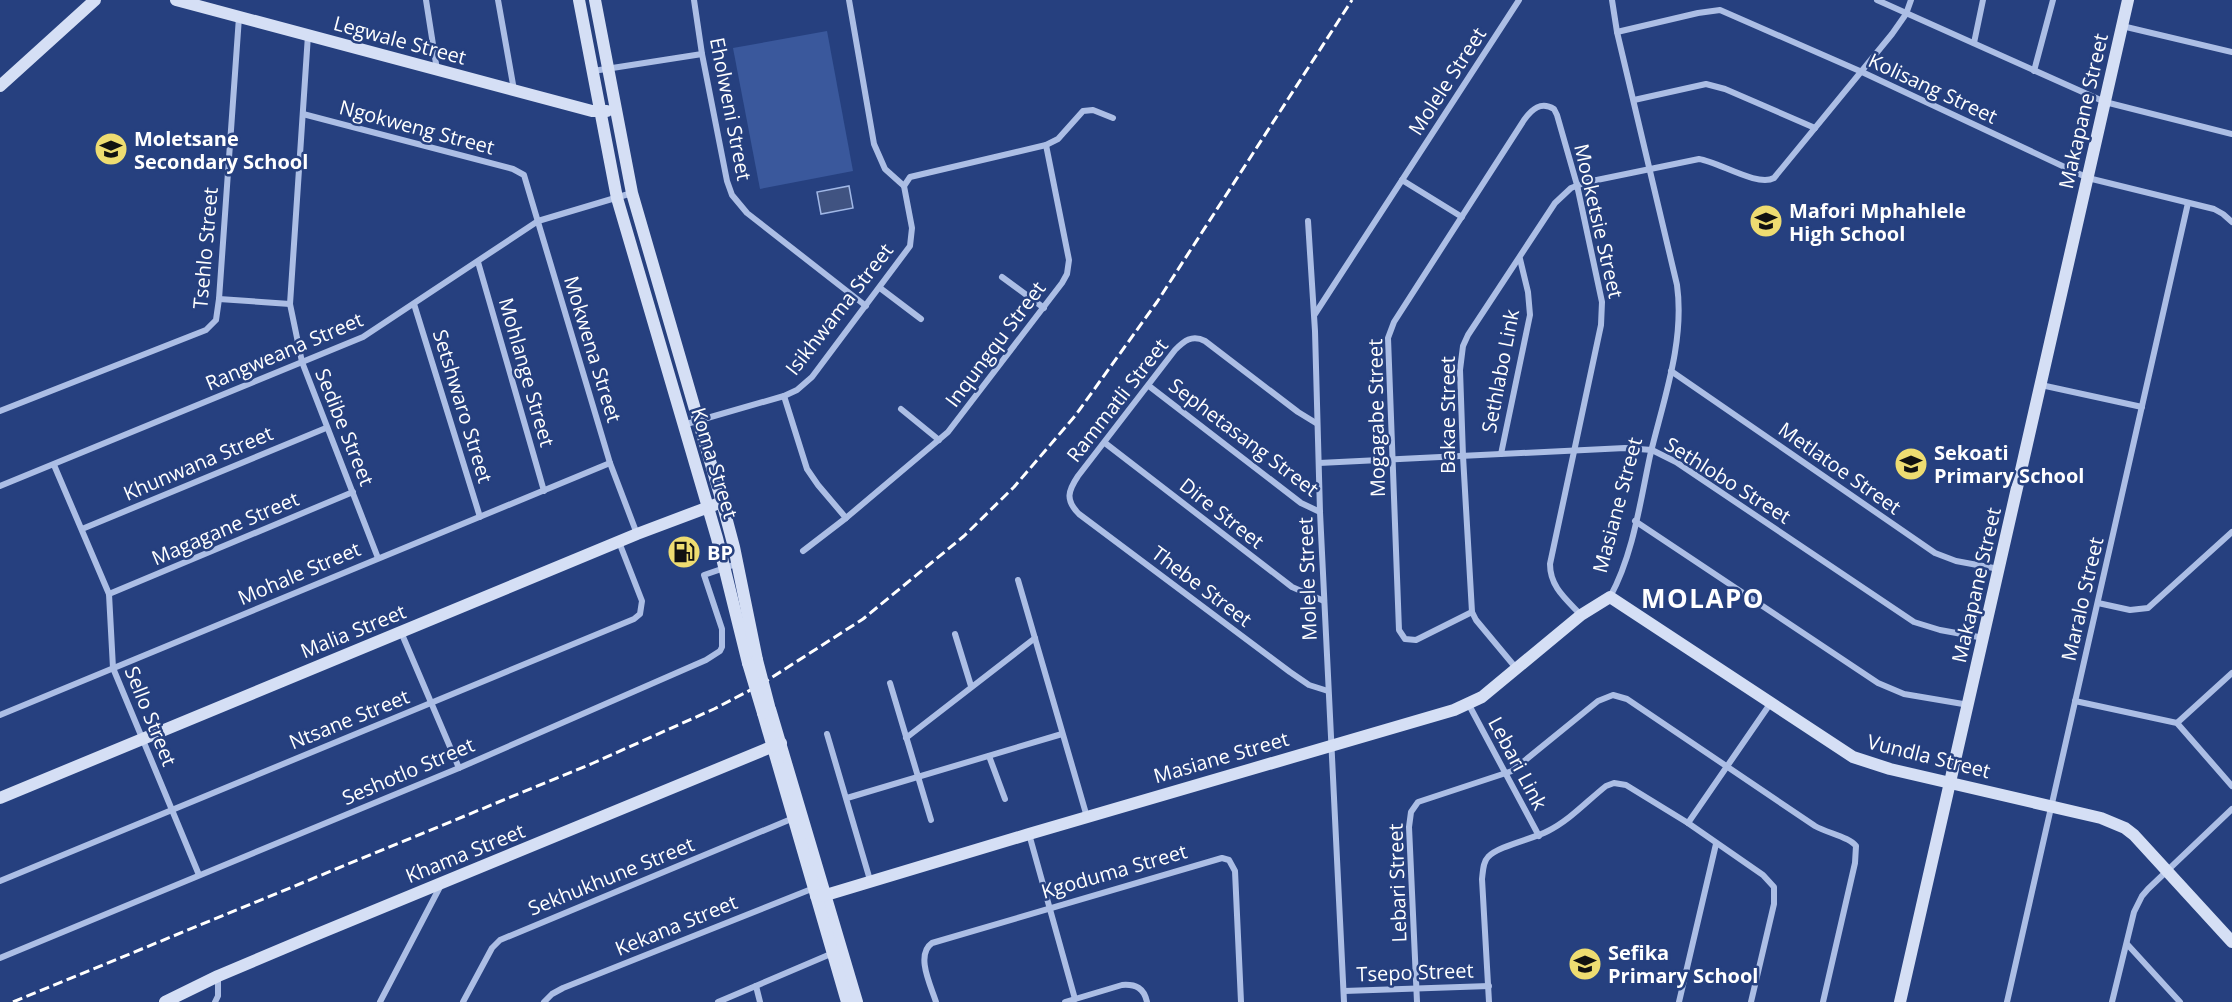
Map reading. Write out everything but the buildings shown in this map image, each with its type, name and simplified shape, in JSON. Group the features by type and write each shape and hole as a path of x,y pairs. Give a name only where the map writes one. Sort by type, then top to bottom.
{"street":[{"path":"0,87 95,0"},
{"name":"Legwale Street","path":"176,0 600,112 616,109"},
{"path":"426,0 438,70"},
{"path":"498,0 514,90"},
{"name":"Koma Street","path":"579,0 617,198 707,507 730,566"},
{"name":"Koma Street","path":"595,0 632,193 722,502 730,566 752,662 837,951 847,1002"},
{"name":"Eholweni Street","path":"694,0 702,54 727,181 736,202 866,306"},
{"path":"849,0 874,144 885,170 903,186 914,174 1046,145 1058,139 1083,111 1092,111 1113,118"},
{"name":"Molele Street","path":"1344,1002 1316,423 1314,314 1520,0"},
{"name":"Masiane Street","path":"820,891 870,880 1436,717 1469,705 1482,697 1581,615 1610,597 1620,576 1635,521 1671,371 1678,333 1680,301 1617,32 1612,0"},
{"path":"1877,0 2104,102 2232,134"},
{"path":"1634,99 1698,85 1715,85 1815,128 1906,14 1911,0"},
{"path":"1974,43 1983,0"},
{"path":"2034,71 2053,0"},
{"name":"Makapane Street","path":"1900,1002 1952,783 2128,0"},
{"name":"Kolisang Street","path":"1617,32 1720,10 1862,72 2088,178 2214,209 2232,222"},
{"name":"Tsehlo Street","path":"0,411 206,330 216,320 239,16"},
{"path":"2122,26 2232,52"},
{"name":"Sedibe Street","path":"308,35 290,304 302,362 378,558"},
{"path":"592,71 702,54"},
{"name":"Mogagabe Street","path":"1472,612 1410,641 1402,636 1398,623 1390,330 1529,113 1539,107 1550,107"},
{"name":"Mooketsie Street","path":"1550,107 1557,115 1577,185 1602,314 1552,552 1550,574 1556,589 1581,615"},
{"name":"Ngokweng Street","path":"303,114 522,173"},
{"name":"Bakae Street","path":"1472,612 1462,456 1460,370 1463,346 1555,203 1563,194 1577,185 1699,159 1717,163 1758,180 1768,181 1778,174 1815,128"},
{"name":"Inqungqu Street","path":"803,551 939,440 954,424 1062,283 1069,267 1068,249 1046,145"},
{"name":"Mokwena Street","path":"522,173 526,178 610,463 637,534"},
{"path":"1402,180 1462,217"},
{"name":"Isikhwama Street","path":"683,424 784,396 797,390 812,377 880,288 911,242 912,228 903,186"},
{"name":"Rangweana Street","path":"0,486 363,337 538,221 632,193"},
{"name":"Maralo Street","path":"2007,1002 2188,203"},
{"path":"1308,221 1314,314"},
{"name":"Sethlabo Link","path":"1501,454 1530,315 1530,304 1520,259"},
{"name":"Mohlange Street","path":"478,262 544,491"},
{"path":"1002,277 1044,308"},
{"path":"880,288 921,319"},
{"path":"219,299 290,304"},
{"name":"Setshwaro Street","path":"414,304 480,517"},
{"name":"Rammatli Street","path":"1068,494 1078,476 1183,342 1197,338 1205,341 1298,412 1316,423"},
{"name":"Metlatoe Street","path":"1671,371 1935,553 1956,561 2000,569"},
{"path":"2041,385 2142,407"},
{"name":"Sephetasang Street","path":"1149,386 1301,503 1320,512"},
{"path":"784,396 807,469 846,518"},
{"path":"901,409 939,440"},
{"name":"Khunwana Street","path":"82,529 326,428"},
{"name":"Dire Street","path":"1105,443 1292,587 1324,601"},
{"name":"Sethlobo Street","path":"1318,463 1625,448 1652,450 1676,462 1914,622 1940,630 1984,638"},
{"name":"Mohale Street","path":"0,715 610,463"},
{"name":"Sello Street","path":"54,465 109,594 113,668 199,875"},
{"name":"Magagane Street","path":"109,594 353,492"},
{"name":"Thebe Street","path":"1068,494 1070,503 1078,514 1301,680 1328,692"},
{"name":"Malia Street","path":"0,798 637,534 722,502"},
{"path":"1635,521 1878,683 1904,694 1969,705"},
{"path":"2098,603 2130,610 2148,608 2232,532"},
{"name":"Ntsane Street","path":"0,881 638,616 642,610 642,601 619,542"},
{"name":"Seshotlo Street","path":"0,958 459,768 715,655 722,647 723,635 704,575 730,566"},
{"path":"1018,580 1087,817"},
{"name":"Vundla Street","path":"1610,597 1853,757 1890,769 2102,818 2125,828 2232,942"},
{"path":"1472,612 1516,668"},
{"path":"401,633 459,768"},
{"path":"955,634 971,686"},
{"path":"906,738 1035,638"},
{"path":"2177,723 2232,673"},
{"path":"891,683 931,820"},
{"name":"Lebari Street","path":"1417,1002 1409,827 1411,812 1423,799 1505,775 1524,763 1598,701 1613,695 1627,699 1727,765"},
{"path":"2075,701 2177,723 2232,786"},
{"path":"1688,823 1770,704"},
{"name":"Lebari Link","path":"1469,705 1539,836"},
{"path":"827,734 870,880"},
{"path":"847,798 1062,734"},
{"name":"Khama Street","path":"165,1002 218,976 777,745"},
{"path":"989,756 1005,799"},
{"path":"1727,765 1815,826 1849,839 1856,846 1855,863 1823,1002"},
{"path":"1489,1002 1482,879 1488,856 1539,836 1566,820 1606,786 1614,783 1626,785 1688,823 1763,875 1774,887 1774,904 1751,1002"},
{"path":"2112,1002 2137,903 2232,809"},
{"name":"Sekhukhune Street","path":"464,1002 492,948 500,940 798,817"},
{"path":"1029,834 1075,999"},
{"path":"1679,1002 1716,844"},
{"name":"Kgoduma Street","path":"936,1002 924,961 928,946 941,939 1210,860 1226,859 1234,866 1236,876 1241,1002"},
{"path":"380,1002 443,883"},
{"name":"Kekana Street","path":"544,1002 563,988 820,891"},
{"path":"2127,944 2180,1002"},
{"path":"718,1002 837,951"},
{"name":"Koma Street","path":"837,951 857,1002"},
{"path":"215,1002 218,996 218,976"},
{"path":"1065,1002 1122,985 1136,986 1144,992 1147,1002"},
{"path":"756,986 760,1002"},
{"name":"Tsepo Street","path":"1344,991 1489,986"}],"shaded area":[{"path":"827,31 853,171 760,189 733,48"},
{"path":"849,186 853,208 821,214 817,192"}],"railway":[{"path":"13,1002 591,764 714,709 760,685 863,619 964,536 1014,487 1075,416 1157,302 1352,0"}],"place":[{"name":"Moletsane Secondary School","path":"111,149"},
{"name":"Mafori Mphahlele High School","path":"1766,221"},
{"name":"Sekoati Primary School","path":"1911,464"},
{"name":"BP","path":"684,552"},
{"name":"Sefika Primary School","path":"1585,964"}],"district":[{"name":"MOLAPO","path":"1703,598"}]}
